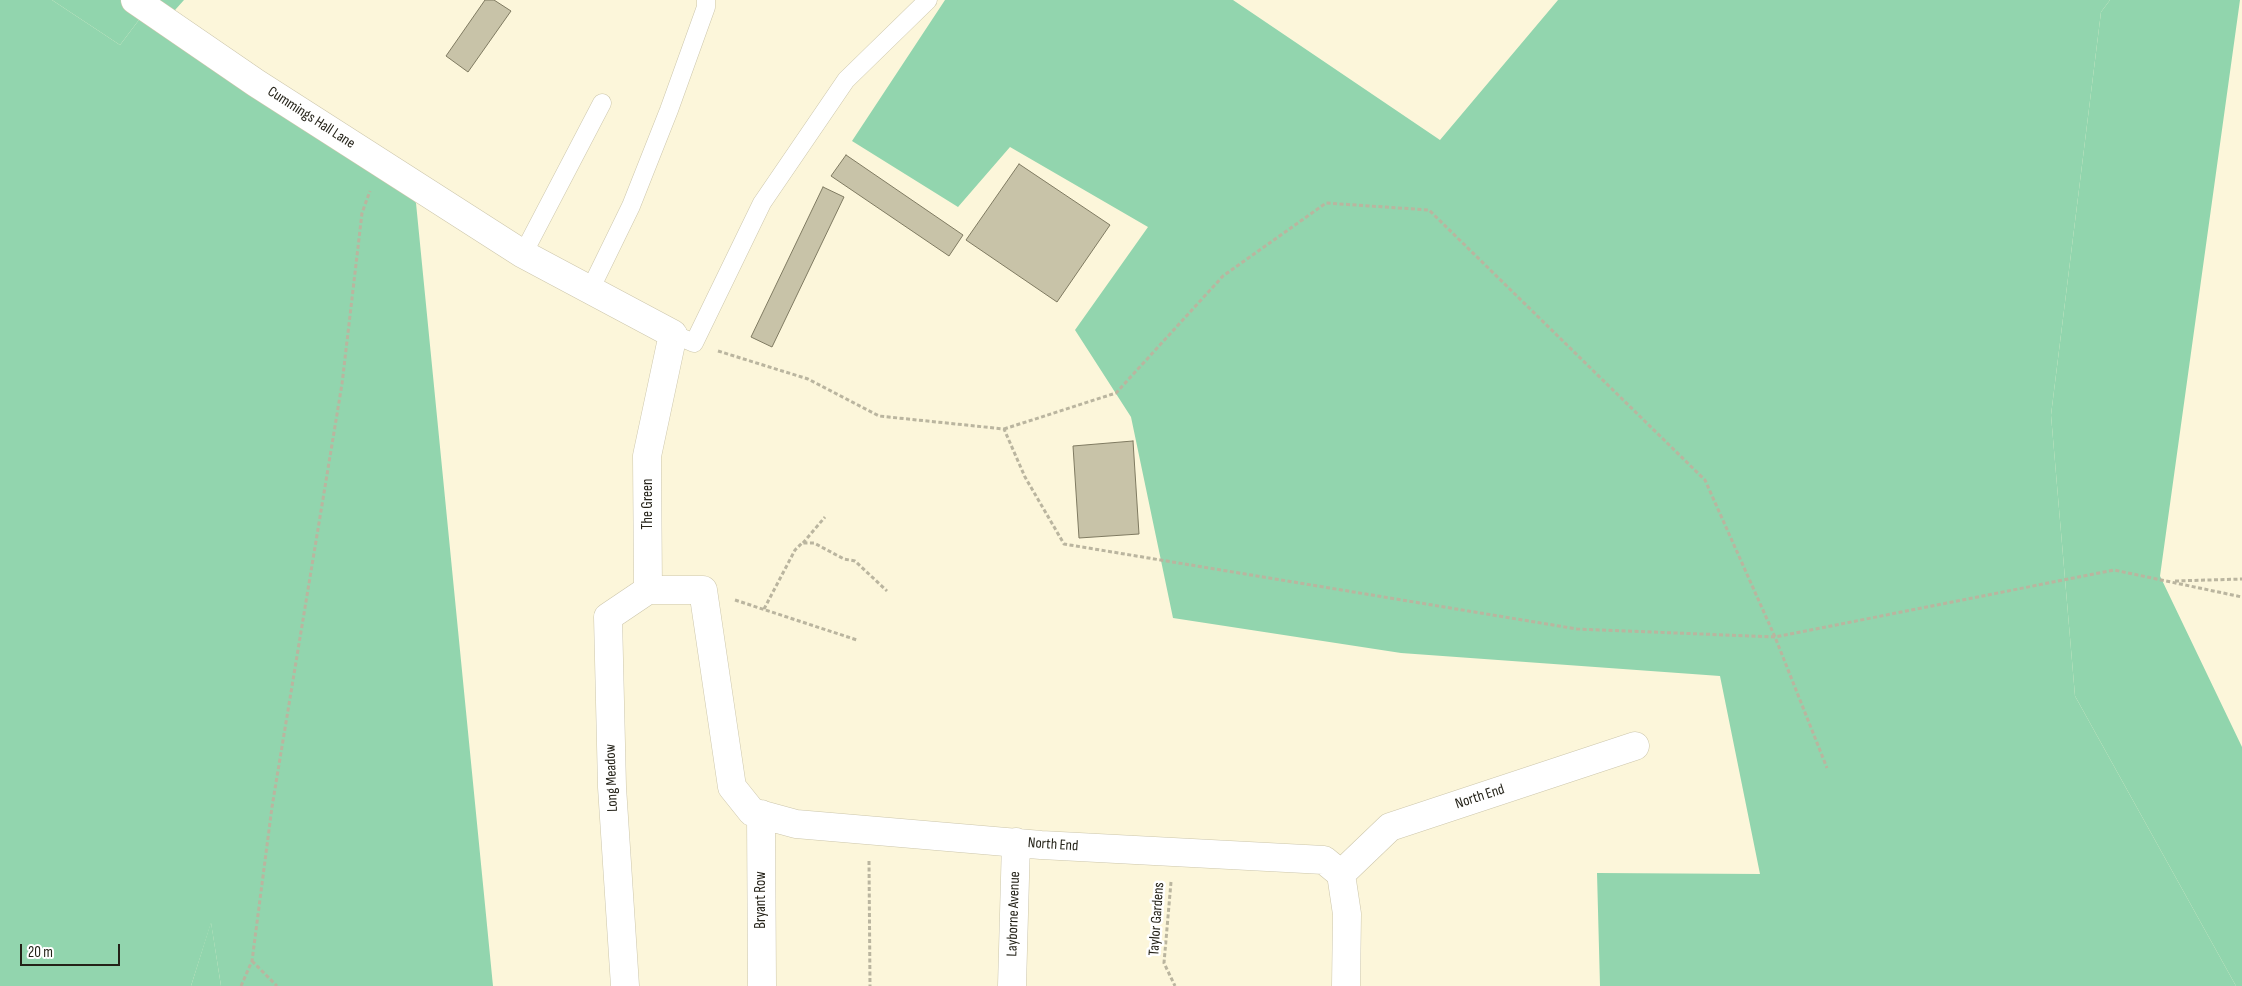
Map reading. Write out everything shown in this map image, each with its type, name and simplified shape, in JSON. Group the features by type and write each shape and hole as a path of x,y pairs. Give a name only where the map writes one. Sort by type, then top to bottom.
{"street":[{"name":"Cummings Hall Lane","path":"135,0 256,83 523,254"},
{"path":"523,254 684,338"},
{"name":"The Green","path":"648,590 647,456 684,338"},
{"path":"648,590 704,590 732,787 752,812 761,814"},
{"name":"Long Meadow","path":"625,986 612,787 608,617 648,590"},
{"name":"North End","path":"761,814 796,824 869,830 1016,842 1324,860 1341,874 1390,827 1635,746"},
{"name":"Bryant Row","path":"761,814 762,986"},
{"name":"Layborne Avenue","path":"1012,986 1016,842"},
{"path":"1341,874 1347,914 1346,986"}],"lane":[{"path":"590,290 631,206 669,110 706,7 706,0"},
{"path":"684,338 762,203 846,80 928,0"},
{"path":"523,254 602,103"}],"path":[{"path":"241,986 252,961 272,806 342,384 362,213 380,162"},
{"path":"684,338 808,379 879,416 1004,429 1116,393 1223,276 1326,202 1429,210 1705,480 1775,637 1827,768"},
{"path":"1004,429 1025,477 1064,544 1577,629 1775,637 2114,570 2242,597"},
{"path":"764,609 795,550 825,517"},
{"path":"802,543 814,543 844,559 855,561 887,591"},
{"path":"2169,581 2242,580"},
{"path":"704,590 857,640"},
{"path":"869,830 870,986"},
{"name":"Taylor Gardens","path":"1173,852 1164,963 1175,986"},
{"path":"252,961 277,986"}],"green space":[{"path":"0,0 52,0 120,45 154,0 184,0 167,19 380,155 416,203 493,986 221,986 211,923 191,986 0,986"},
{"path":"52,0 154,0 120,45"},
{"path":"945,0 1233,0 1440,140 1558,0 2110,0 2101,12 2051,415 2075,696 2236,986 1600,986 1597,873 1760,874 1720,676 1401,653 1173,618 1131,417 1075,330 1148,227 1010,147 958,207 852,141"},
{"path":"2110,0 2240,0 2160,576 2242,747 2242,986 2236,986 2075,696 2051,415 2101,12"},
{"path":"211,922 221,986 191,986"}],"building":[{"path":"485,0 494,0 511,11 468,72 446,56"},
{"path":"846,155 963,235 949,256 831,176"},
{"path":"1019,164 1110,225 1057,302 966,240"},
{"path":"823,187 844,197 772,347 751,337"},
{"path":"1133,441 1139,534 1079,538 1073,446"}]}
